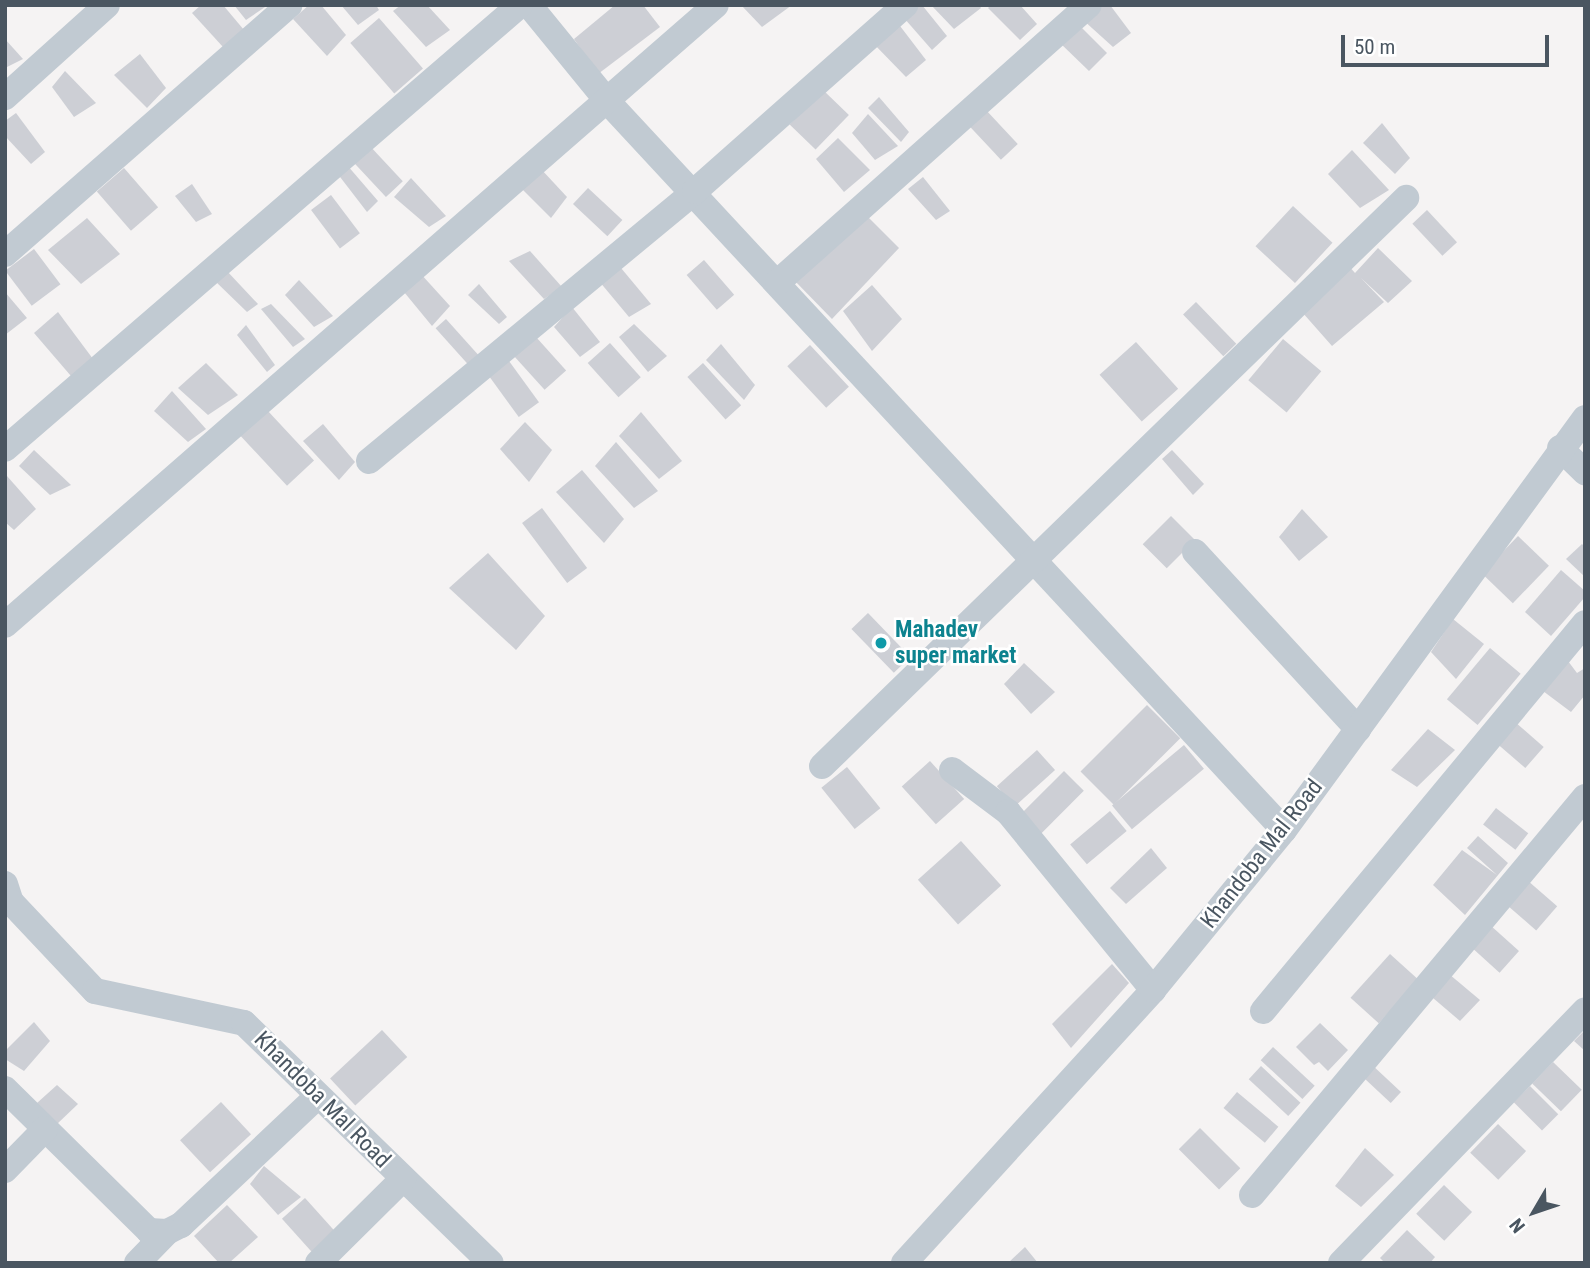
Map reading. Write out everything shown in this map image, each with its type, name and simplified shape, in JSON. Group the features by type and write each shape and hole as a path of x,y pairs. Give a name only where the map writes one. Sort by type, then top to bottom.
{"street":[{"path":"5,97 107,5"},
{"path":"5,254 289,5"},
{"path":"5,449 520,5"},
{"path":"529,5 608,102 695,191 1284,830"},
{"path":"5,625 608,102 716,5"},
{"path":"369,461 695,191 905,5"},
{"path":"778,282 1089,5"},
{"path":"822,766 1035,562 1406,198"},
{"name":"Khandoba Mal Road","path":"904,1263 1153,990 1284,830 1560,447 1585,418"},
{"path":"1560,447 1585,472"},
{"path":"1195,552 1358,730"},
{"path":"1263,1011 1585,623"},
{"path":"951,770 1008,813 1153,990"},
{"path":"1252,1195 1585,797"},
{"name":"Khandoba Mal Road","path":"5,884 11,902 95,991 244,1023 491,1263"},
{"path":"1341,1263 1585,1010"},
{"path":"5,1089 149,1231 167,1232"},
{"path":"137,1263 167,1232 181,1225 318,1096"},
{"path":"5,1170 45,1129"},
{"path":"318,1263 402,1179"}],"building":[{"path":"201,5 223,5 244,30 223,47 192,13"},
{"path":"234,5 268,5 246,20"},
{"path":"309,5 321,5 346,35 327,56 293,19"},
{"path":"341,5 376,5 379,10 358,25"},
{"path":"401,5 427,5 450,30 426,47 393,11"},
{"path":"615,5 643,5 660,27 598,74 574,39"},
{"path":"741,5 792,5 762,27"},
{"path":"915,5 922,5 947,36 932,50 904,18"},
{"path":"931,5 979,5 981,8 954,29"},
{"path":"991,5 1020,5 1037,24 1020,40 988,8"},
{"path":"1100,5 1110,5 1131,33 1113,47 1082,19"},
{"path":"379,18 423,69 394,93 350,43"},
{"path":"897,22 926,60 906,77 872,42"},
{"path":"1082,28 1107,53 1089,71 1059,42"},
{"path":"5,39 23,59 5,68"},
{"path":"140,54 166,88 147,108 114,75"},
{"path":"65,71 96,103 74,117 52,87"},
{"path":"823,90 849,115 816,150 790,125"},
{"path":"879,97 909,132 901,142 868,108"},
{"path":"985,109 1018,144 1001,160 968,125"},
{"path":"16,113 45,152 31,164 5,136 5,121"},
{"path":"868,114 898,146 875,160 852,133"},
{"path":"1382,123 1410,158 1395,174 1363,143"},
{"path":"838,138 870,170 844,192 816,159"},
{"path":"368,144 403,181 386,197 351,160"},
{"path":"1352,150 1389,190 1360,208 1328,174"},
{"path":"347,165 378,201 367,212 337,173"},
{"path":"124,168 158,207 131,231 97,192"},
{"path":"541,169 567,197 551,218 520,187"},
{"path":"923,177 950,211 936,220 908,189"},
{"path":"411,178 446,216 429,227 394,197"},
{"path":"192,184 212,214 196,222 175,196"},
{"path":"588,188 622,220 607,236 573,204"},
{"path":"331,195 360,233 340,248 311,210"},
{"path":"1293,206 1332,243 1295,283 1255,246"},
{"path":"1427,210 1457,242 1442,256 1412,224"},
{"path":"866,215 899,248 832,319 793,279"},
{"path":"87,218 120,254 81,284 48,250"},
{"path":"1378,248 1412,281 1388,303 1361,278 1384,302 1332,346 1302,312 1348,265 1355,273"},
{"path":"34,249 60,284 32,306 5,271"},
{"path":"530,251 562,287 544,299 509,261"},
{"path":"704,260 734,295 717,310 687,275"},
{"path":"616,262 651,304 629,317 599,281"},
{"path":"226,270 258,304 247,312 214,280"},
{"path":"420,273 450,306 432,326 404,292"},
{"path":"299,280 333,316 314,327 285,295"},
{"path":"479,284 507,317 499,324 468,295"},
{"path":"872,285 902,319 872,351 843,311"},
{"path":"5,292 27,318 5,335"},
{"path":"1196,302 1236,344 1223,356 1183,315"},
{"path":"271,304 305,339 293,347 261,309"},
{"path":"572,307 600,342 580,357 554,327"},
{"path":"58,312 96,363 77,383 34,333"},
{"path":"446,319 480,357 470,366 436,328"},
{"path":"634,324 667,356 648,372 619,337"},
{"path":"246,325 275,365 267,372 237,335"},
{"path":"536,337 566,370 545,390 514,356"},
{"path":"1283,339 1321,371 1287,413 1248,380"},
{"path":"1136,342 1178,389 1142,422 1100,375"},
{"path":"610,343 641,377 618,397 588,363"},
{"path":"721,344 755,385 744,400 706,360"},
{"path":"810,345 849,387 826,408 787,366"},
{"path":"509,361 539,402 519,417 489,376"},
{"path":"206,363 238,395 208,415 178,388"},
{"path":"703,363 741,405 726,419 687,377"},
{"path":"172,391 206,429 188,442 154,411"},
{"path":"267,410 314,460 287,486 240,435"},
{"path":"641,412 682,461 659,479 619,436"},
{"path":"525,422 552,450 529,482 500,449"},
{"path":"323,424 355,462 339,480 303,441"},
{"path":"616,442 658,491 634,508 595,466"},
{"path":"34,450 71,485 50,495 19,466"},
{"path":"1172,450 1204,484 1193,495 1162,459"},
{"path":"582,470 624,519 604,543 556,492"},
{"path":"7,476 36,509 14,530 5,522"},
{"path":"542,508 587,568 567,583 522,523"},
{"path":"1302,509 1328,537 1299,561 1279,537"},
{"path":"1171,516 1195,540 1167,568 1143,544"},
{"path":"1518,536 1549,566 1513,603 1482,573"},
{"path":"1582,544 1585,547 1585,577 1566,559"},
{"path":"488,553 545,616 516,650 449,588"},
{"path":"1561,570 1585,591 1585,597 1551,636 1525,612"},
{"name":"Mahadev super market","path":"868,613 910,657 894,673 851,629"},
{"path":"1453,619 1484,644 1456,679 1431,652"},
{"path":"1490,648 1521,674 1478,725 1447,699"},
{"path":"1568,661 1577,673 1585,668 1585,695 1571,712 1543,691"},
{"path":"1024,663 1055,692 1031,714 1004,684"},
{"path":"1147,705 1180,738 1114,805 1081,771"},
{"path":"1515,722 1544,747 1525,768 1497,743"},
{"path":"1428,729 1455,750 1417,787 1391,770"},
{"path":"1184,745 1204,769 1132,829 1112,805"},
{"path":"1037,750 1055,770 1015,806 997,786"},
{"path":"930,761 964,799 936,824 902,786"},
{"path":"847,767 880,808 855,829 821,788"},
{"path":"1064,771 1084,791 1040,835 1020,815"},
{"path":"1496,808 1528,833 1515,850 1483,825"},
{"path":"1110,811 1127,831 1087,864 1070,844"},
{"path":"1478,836 1508,863 1465,915 1433,885 1462,850 1497,875 1467,848"},
{"path":"961,841 1001,886 958,924 918,880"},
{"path":"1151,848 1167,868 1126,904 1110,888"},
{"path":"1527,880 1557,906 1536,930 1506,904"},
{"path":"1490,925 1519,951 1500,973 1471,947"},
{"path":"1390,954 1418,979 1379,1023 1351,998"},
{"path":"1112,964 1129,983 1071,1048 1052,1024"},
{"path":"1449,974 1480,1000 1460,1021 1426,992"},
{"path":"34,1022 50,1041 24,1071 5,1059 5,1051"},
{"path":"1320,1023 1348,1050 1328,1071 1319,1062 1314,1065 1296,1047"},
{"path":"382,1030 407,1057 355,1105 330,1078"},
{"path":"1585,1030 1585,1051 1574,1041"},
{"path":"1273,1047 1315,1086 1302,1099 1261,1060"},
{"path":"1553,1062 1582,1090 1561,1111 1532,1084"},
{"path":"1371,1064 1401,1092 1391,1103 1361,1075"},
{"path":"1261,1066 1300,1103 1288,1116 1249,1079"},
{"path":"57,1085 78,1104 56,1125 37,1103"},
{"path":"1530,1086 1558,1114 1542,1131 1514,1102"},
{"path":"1237,1092 1278,1127 1265,1143 1224,1108"},
{"path":"221,1102 251,1134 210,1172 180,1140"},
{"path":"1498,1124 1526,1151 1498,1180 1470,1153"},
{"path":"1200,1128 1240,1168 1219,1190 1179,1149"},
{"path":"1365,1148 1394,1175 1361,1207 1335,1186"},
{"path":"264,1166 301,1197 278,1215 250,1184"},
{"path":"1444,1185 1472,1212 1444,1241 1416,1214"},
{"path":"305,1198 335,1231 312,1252 282,1219"},
{"path":"227,1205 258,1237 229,1263 219,1263 194,1236"},
{"path":"1407,1230 1435,1257 1430,1263 1385,1263 1380,1258"},
{"path":"1025,1247 1038,1263 1008,1263"}],"place":[{"name":"Mahadev super market","path":"881,643"}]}
